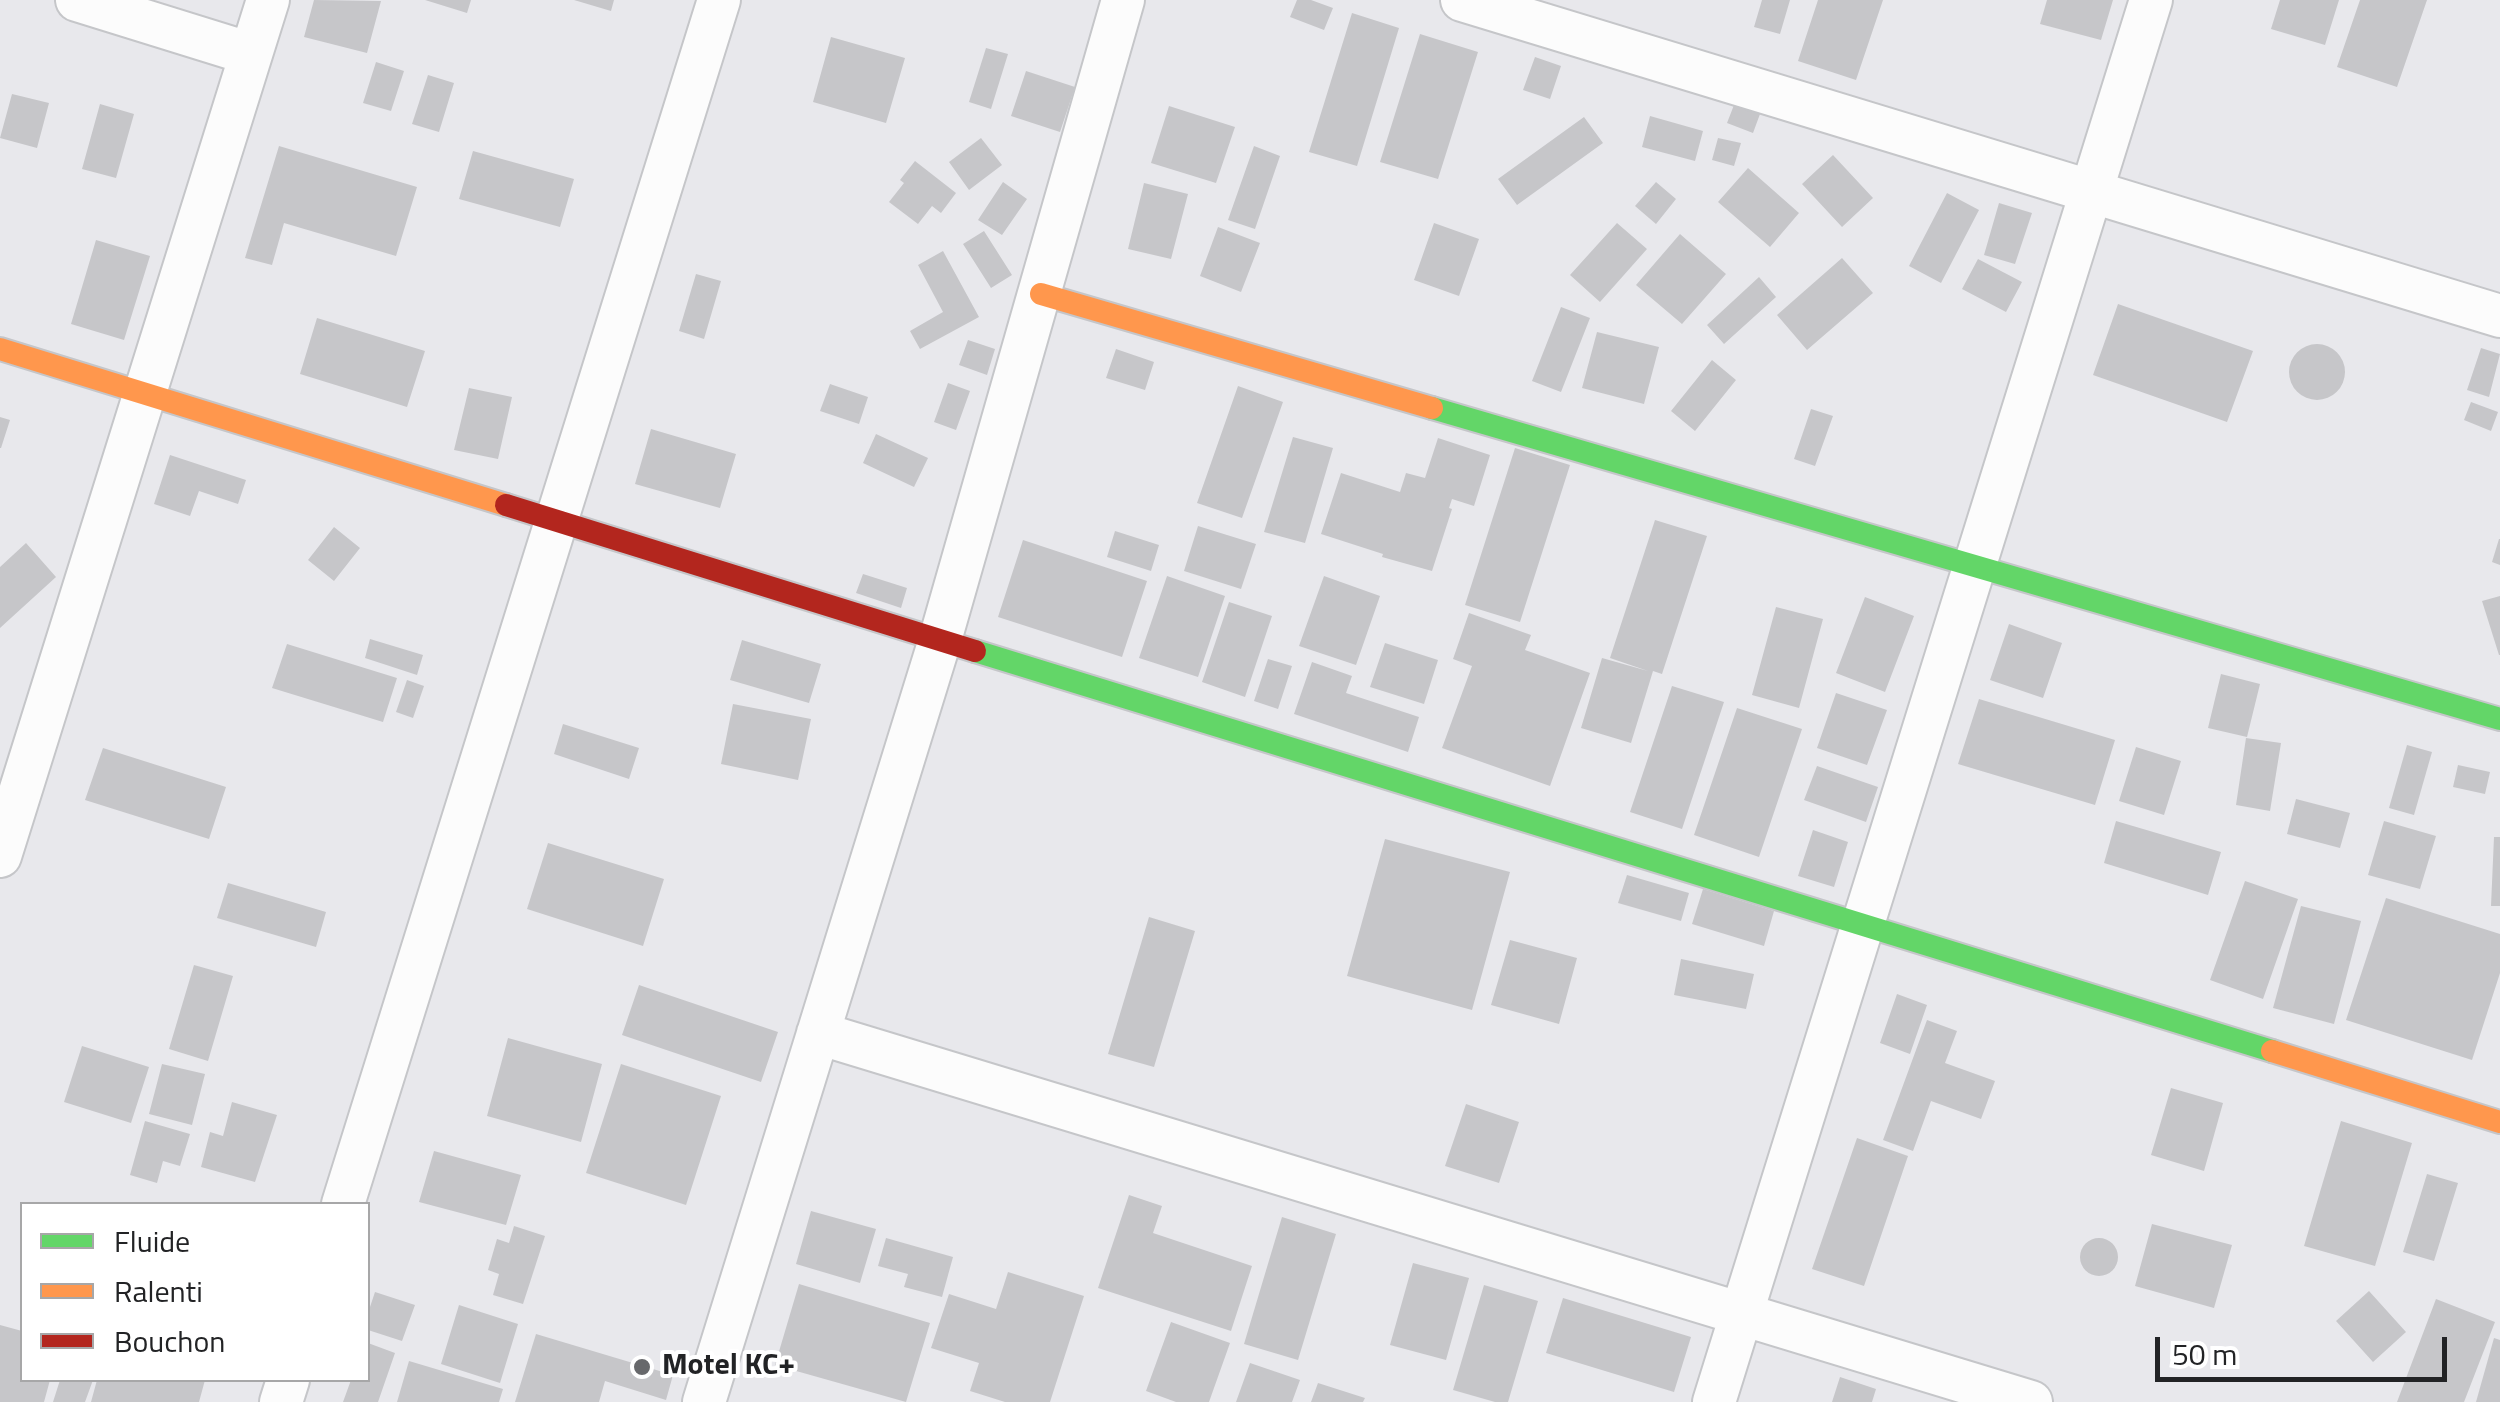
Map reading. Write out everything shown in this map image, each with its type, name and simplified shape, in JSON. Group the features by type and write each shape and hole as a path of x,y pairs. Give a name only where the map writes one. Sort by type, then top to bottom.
{"street":[{"path":"77,0 251,54"},
{"path":"0,856 11,784 145,394 268,0"},
{"path":"343,1202 720,0"},
{"path":"705,1402 940,640 1123,0"},
{"path":"1462,0 2500,316"},
{"path":"1714,1402 2151,0"},
{"path":"1041,294 2500,719"},
{"path":"0,349 2500,1122"},
{"path":"818,1033 2031,1402"}],"building":[{"path":"314,0 381,1 367,53 304,37"},
{"path":"425,0 471,0 467,13"},
{"path":"574,0 614,0 611,11"},
{"path":"1297,0 1311,0 1333,8 1324,30 1290,17"},
{"path":"1762,0 1790,0 1780,34 1754,27"},
{"path":"1818,0 1883,0 1856,80 1798,61"},
{"path":"2047,0 2113,0 2101,40 2040,24"},
{"path":"2280,0 2339,0 2325,45 2271,29"},
{"path":"2360,0 2427,0 2397,87 2337,67"},
{"path":"1352,13 1399,28 1357,166 1309,152"},
{"path":"1420,34 1478,52 1438,179 1380,162"},
{"path":"831,37 905,58 886,123 813,102"},
{"path":"986,48 1008,54 991,109 969,102"},
{"path":"1535,57 1561,66 1550,99 1523,90"},
{"path":"376,62 404,71 391,111 363,103"},
{"path":"1026,71 1075,87 1060,132 1011,116"},
{"path":"428,75 454,83 439,132 412,124"},
{"path":"12,94 49,103 37,148 0,138"},
{"path":"100,104 134,114 116,178 82,169"},
{"path":"1734,105 1760,114 1753,133 1727,123"},
{"path":"1169,106 1235,127 1216,183 1151,163"},
{"path":"1650,116 1703,131 1695,161 1642,147"},
{"path":"1584,117 1603,143 1517,205 1498,179"},
{"path":"981,138 1002,165 969,190 949,162"},
{"path":"1718,138 1741,143 1734,166 1712,160"},
{"path":"279,146 417,187 396,256 284,223 272,265 245,258"},
{"path":"1254,146 1280,156 1255,229 1228,220"},
{"path":"473,151 574,179 560,227 459,199"},
{"path":"1833,155 1873,198 1842,227 1802,184"},
{"path":"915,161 956,193 941,213 932,206 918,224 889,202"},
{"path":"1748,168 1799,213 1770,247 1718,202"},
{"path":"1003,182 1027,199 1002,235 978,220"},
{"path":"1656,182 1676,199 1656,224 1635,206"},
{"path":"1144,183 1188,194 1171,259 1128,249"},
{"path":"1947,193 1979,210 1941,283 1909,266"},
{"path":"1999,203 2032,213 2015,264 1984,255"},
{"path":"1434,223 1479,239 1459,296 1414,280"},
{"path":"1617,223 1647,249 1600,302 1570,275"},
{"path":"1218,227 1260,243 1241,292 1200,276"},
{"path":"984,231 1012,275 991,288 963,244"},
{"path":"1680,234 1726,274 1682,324 1636,285"},
{"path":"96,240 150,256 124,340 71,324"},
{"path":"943,251 979,317 920,349 910,331 943,312 918,265"},
{"path":"1842,258 1873,293 1807,350 1777,315"},
{"path":"1978,259 2022,282 2006,312 1962,289"},
{"path":"696,274 721,281 704,339 679,331"},
{"path":"1759,277 1776,297 1724,344 1707,325"},
{"path":"2118,304 2253,351 2227,422 2093,375"},
{"path":"1561,307 1590,318 1561,392 1532,381"},
{"path":"317,318 425,351 407,407 300,374"},
{"path":"1597,332 1659,347 1644,404 1582,388"},
{"path":"968,340 995,349 987,375 959,365"},
{"path":"2317,344 2337,352 2345,372 2337,392 2317,400 2297,392 2289,372 2297,352"},
{"path":"2481,348 2500,354 2489,397 2467,390"},
{"path":"1116,349 1154,362 1145,390 1106,378"},
{"path":"1712,360 1736,380 1695,431 1671,411"},
{"path":"948,383 970,391 956,430 934,422"},
{"path":"830,384 868,397 859,424 820,411"},
{"path":"1238,386 1283,402 1242,518 1197,503"},
{"path":"469,388 512,397 498,459 454,450"},
{"path":"2471,402 2498,412 2491,431 2464,420"},
{"path":"1811,409 1833,416 1815,466 1794,459"},
{"path":"0,417 10,420 1,448 0,448"},
{"path":"651,429 736,454 720,508 635,484"},
{"path":"876,434 928,458 914,487 863,463"},
{"path":"1293,437 1333,448 1305,543 1264,532"},
{"path":"1438,438 1490,455 1474,506 1452,499 1432,571 1321,534 1341,473 1400,492 1406,473 1425,478"},
{"path":"1515,448 1570,465 1520,622 1465,605"},
{"path":"170,455 246,480 238,504 199,491 190,516 154,504"},
{"path":"1655,520 1707,536 1662,674 1653,671 1631,743 1581,728 1602,658 1648,671 1610,658"},
{"path":"1198,526 1256,544 1241,589 1184,571"},
{"path":"334,527 360,548 334,581 308,560"},
{"path":"1115,531 1159,545 1151,571 1107,557"},
{"path":"2500,539 2500,565 2492,562"},
{"path":"1023,540 1147,581 1122,657 998,617"},
{"path":"26,543 56,577 0,628 0,567"},
{"path":"863,574 907,588 901,608 856,593"},
{"path":"1167,576 1225,596 1198,677 1139,658"},
{"path":"1324,576 1380,596 1356,665 1299,646"},
{"path":"2500,596 2500,655 2499,655 2482,601"},
{"path":"1865,597 1914,616 1885,692 1836,673"},
{"path":"1229,602 1272,616 1245,697 1202,682"},
{"path":"1776,607 1823,619 1799,708 1752,695"},
{"path":"1469,613 1531,635 1525,650 1590,673 1550,786 1442,748 1472,666 1453,659"},
{"path":"2009,624 2062,643 2043,698 1990,680"},
{"path":"370,639 423,655 417,675 365,658"},
{"path":"742,640 821,664 809,703 730,680"},
{"path":"1385,643 1438,660 1424,704 1370,687"},
{"path":"287,644 397,678 383,722 272,688"},
{"path":"1268,659 1292,666 1278,709 1254,701"},
{"path":"1312,662 1352,676 1346,693 1419,717 1408,752 1294,714"},
{"path":"2221,674 2260,684 2247,737 2208,728"},
{"path":"407,680 424,686 413,718 396,712"},
{"path":"1672,686 1724,702 1682,829 1630,812"},
{"path":"1836,693 1887,710 1867,765 1817,748"},
{"path":"1979,699 2115,740 2095,805 1958,764"},
{"path":"733,704 811,719 798,780 721,764"},
{"path":"1737,708 1802,729 1759,857 1694,835"},
{"path":"563,724 639,748 629,779 554,754"},
{"path":"2246,738 2281,743 2270,811 2236,805"},
{"path":"2407,745 2432,752 2414,815 2389,808"},
{"path":"2136,747 2181,761 2164,815 2119,801"},
{"path":"103,748 226,787 209,839 85,800"},
{"path":"2458,765 2490,772 2485,794 2453,787"},
{"path":"1817,766 1878,787 1866,822 1804,800"},
{"path":"2296,799 2350,813 2340,848 2287,834"},
{"path":"2116,821 2221,852 2208,895 2104,863"},
{"path":"2384,821 2436,836 2420,889 2368,875"},
{"path":"1813,830 1848,842 1834,887 1798,876"},
{"path":"2494,837 2500,837 2500,906 2491,906"},
{"path":"1385,839 1510,872 1472,1010 1347,976"},
{"path":"548,843 664,879 643,946 527,909"},
{"path":"1627,875 1689,893 1681,921 1618,903"},
{"path":"2245,881 2298,899 2263,999 2210,980"},
{"path":"228,883 326,912 316,947 217,918"},
{"path":"1703,889 1774,911 1764,946 1692,924"},
{"path":"2386,898 2500,934 2500,973 2472,1060 2346,1020"},
{"path":"2301,906 2361,921 2334,1024 2273,1008"},
{"path":"1149,917 1195,931 1154,1067 1108,1054"},
{"path":"1510,940 1577,958 1559,1024 1491,1005"},
{"path":"1681,959 1754,974 1746,1009 1674,995"},
{"path":"194,965 233,976 208,1061 169,1049"},
{"path":"639,985 778,1032 761,1082 622,1035"},
{"path":"1897,994 1927,1005 1910,1054 1880,1043"},
{"path":"1927,1020 1957,1031 1945,1063 1995,1081 1981,1119 1931,1101 1913,1151 1883,1140"},
{"path":"508,1038 602,1064 581,1142 487,1116"},
{"path":"82,1046 149,1067 131,1123 64,1102"},
{"path":"162,1064 205,1074 192,1125 149,1114"},
{"path":"621,1064 721,1096 686,1205 586,1173"},
{"path":"2171,1088 2223,1103 2204,1171 2151,1155"},
{"path":"232,1102 277,1115 255,1182 201,1167 210,1132 223,1136"},
{"path":"1466,1104 1519,1122 1499,1183 1445,1166"},
{"path":"145,1121 190,1134 180,1166 163,1161 157,1183 130,1175"},
{"path":"2341,1121 2412,1143 2375,1266 2304,1246"},
{"path":"1857,1138 1908,1156 1864,1286 1812,1269"},
{"path":"434,1151 521,1175 506,1225 419,1202"},
{"path":"2427,1174 2458,1183 2434,1261 2403,1252"},
{"path":"1129,1195 1162,1206 1153,1233 1252,1266 1231,1331 1098,1288"},
{"path":"811,1211 876,1229 860,1283 796,1264"},
{"path":"1282,1217 1336,1234 1298,1360 1244,1344"},
{"path":"2152,1224 2232,1245 2214,1308 2135,1286"},
{"path":"514,1226 545,1236 523,1304 493,1295 499,1274 488,1270 497,1239 509,1243"},
{"path":"886,1238 953,1257 942,1297 904,1287 908,1274 878,1266"},
{"path":"2099,1238 2112,1244 2118,1257 2112,1270 2099,1276 2086,1270 2080,1257 2086,1244"},
{"path":"1413,1263 1469,1278 1446,1360 1390,1345"},
{"path":"1008,1272 1084,1296 1050,1402 1005,1402 970,1391 979,1363 931,1348 949,1294 996,1309"},
{"path":"799,1284 930,1323 906,1402 775,1365"},
{"path":"1484,1285 1538,1301 1508,1402 1453,1390"},
{"path":"2369,1291 2406,1332 2373,1362 2336,1321"},
{"path":"375,1292 415,1305 402,1341 370,1331 370,1307"},
{"path":"1563,1298 1691,1337 1674,1392 1546,1353"},
{"path":"2436,1299 2495,1322 2464,1402 2397,1402"},
{"path":"459,1305 518,1324 500,1383 441,1364"},
{"path":"1171,1322 1230,1343 1209,1402 1176,1402 1146,1391"},
{"path":"0,1325 20,1330 20,1382 49,1382 44,1402 0,1402"},
{"path":"536,1334 673,1375 666,1400 605,1381 599,1402 515,1402"},
{"path":"2494,1338 2500,1340 2500,1402 2476,1402"},
{"path":"370,1344 395,1353 378,1402 343,1402 350,1382 370,1382"},
{"path":"409,1361 503,1389 499,1402 397,1402"},
{"path":"1250,1363 1300,1380 1292,1402 1236,1402"},
{"path":"1840,1377 1876,1389 1872,1402 1832,1402"},
{"path":"59,1382 92,1382 85,1402 53,1402"},
{"path":"96,1382 204,1382 199,1402 91,1402"},
{"path":"1318,1383 1365,1398 1363,1402 1311,1402"}],"traffic: fast":[{"path":"1432,408 2500,719"},
{"path":"975,651 2272,1051"}],"traffic: slow":[{"path":"1041,294 1432,408"},
{"path":"0,349 506,505"},
{"path":"2272,1051 2500,1122"}],"traffic: jam":[{"path":"506,505 975,651"}],"place":[{"name":"Motel KC+","path":"642,1367"}]}
